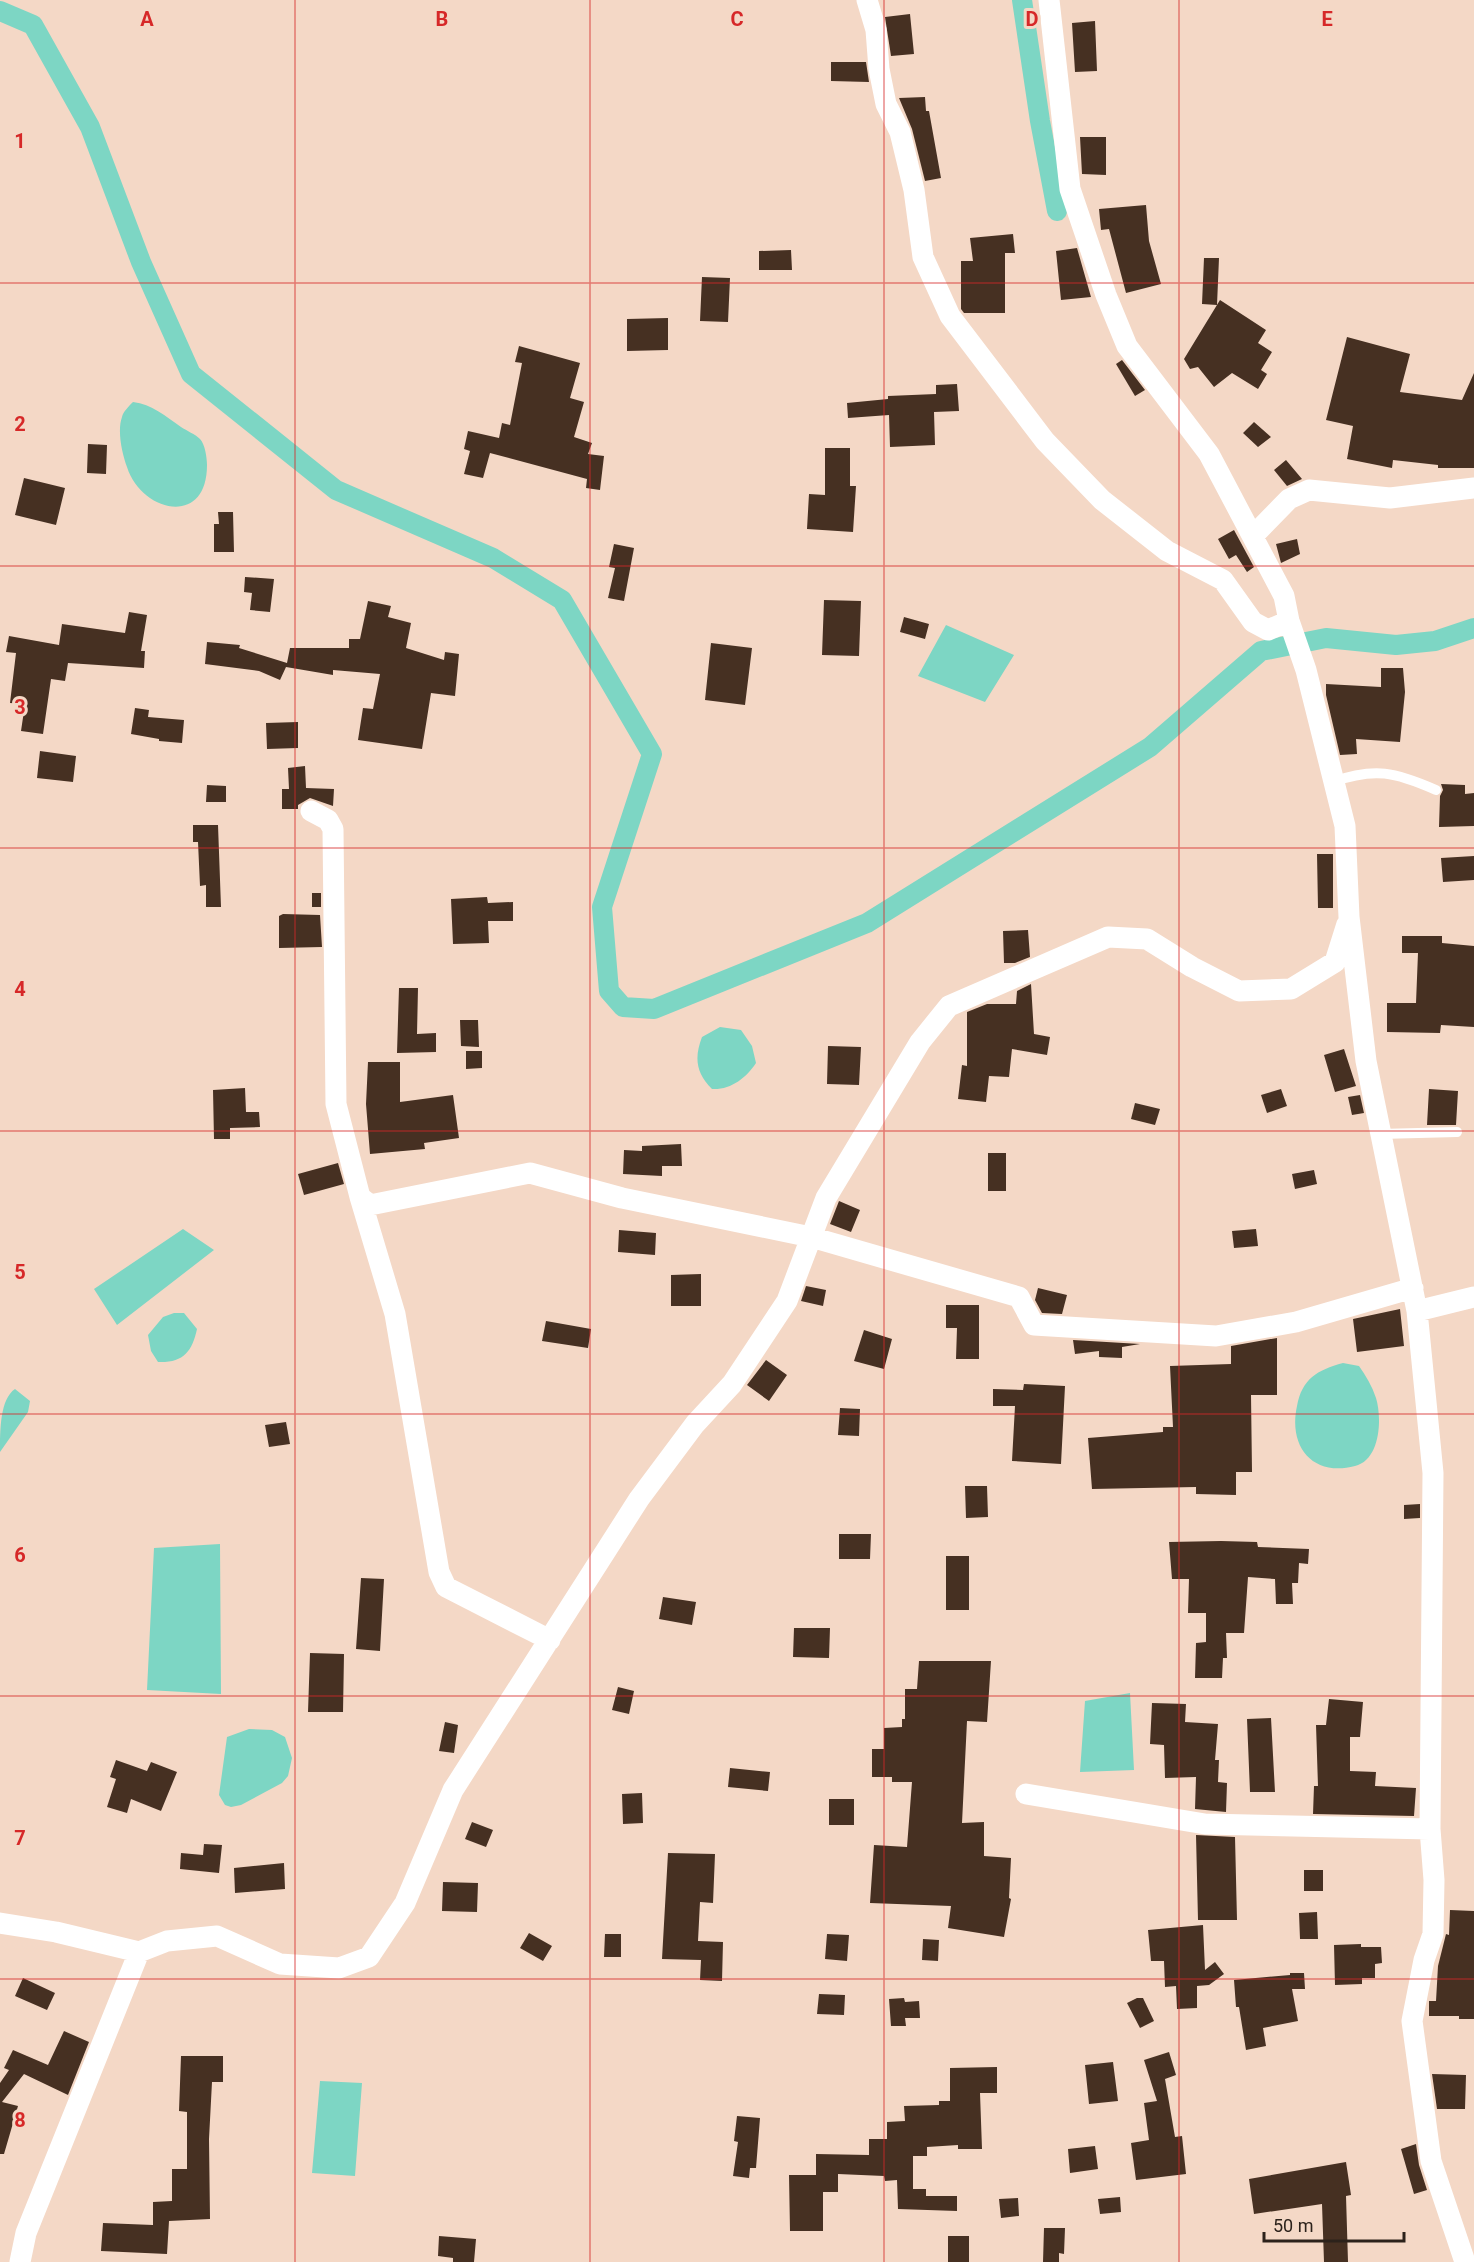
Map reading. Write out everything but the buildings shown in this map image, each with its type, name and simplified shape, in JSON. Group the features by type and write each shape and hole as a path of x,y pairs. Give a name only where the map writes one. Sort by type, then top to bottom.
{"street":[{"path":"867,0 876,30 879,69 886,104 900,132 914,190 923,257 950,316 1045,441 1102,500 1167,551 1223,580 1253,622 1268,630 1288,621"},
{"path":"1049,0 1070,189 1106,295 1127,346 1209,454 1284,596 1288,621 1306,670 1332,782 1345,826 1349,918 1366,1061 1417,1311 1433,1473 1430,1829 1434,1880 1433,1934 1424,1960 1412,2021 1431,2160 1466,2262"},
{"path":"1253,536 1289,499 1310,490 1389,498 1474,488"},
{"path":"311,812 328,820 333,829 336,1104 360,1197 395,1314 439,1572 446,1587 550,1640"},
{"path":"0,1923 57,1932 139,1952 167,1941 217,1936 280,1964 339,1968 369,1957 405,1903 453,1790 639,1498 695,1424 732,1384 787,1301 826,1198 920,1041 949,1006 1108,937 1147,939 1192,967 1239,991 1291,989 1335,962 1349,918"},
{"path":"360,1197 370,1205 530,1173 622,1198 811,1237 1020,1297 1034,1325 1216,1336 1296,1322 1413,1288"},
{"path":"1417,1311 1474,1296"},
{"path":"1026,1794 1205,1824 1430,1829"},
{"path":"20,2262 27,2233 139,1952"}],"lane":[{"path":"1332,782 1361,772 1380,773 1407,777 1436,790"},
{"path":"1380,1134 1457,1132"}],"water":[{"path":"133,402 158,411 202,441 207,462 204,485 196,498 185,505 172,506 158,503 145,495 134,482 125,461 120,435 123,415"},
{"path":"946,625 1014,655 985,702 918,676"},
{"path":"720,1027 741,1030 752,1046 756,1063 748,1074 732,1085 712,1089 700,1071 697,1058 702,1037"},
{"path":"183,1229 214,1250 117,1325 94,1289"},
{"path":"174,1313 184,1313 197,1329 195,1337 189,1350 180,1358 158,1362 151,1351 148,1335 163,1317"},
{"path":"1343,1363 1359,1366 1369,1381 1378,1406 1378,1437 1370,1456 1364,1462 1355,1466 1327,1467 1307,1456 1300,1446 1295,1421 1297,1406 1303,1389 1312,1377"},
{"path":"15,1389 30,1401 28,1412 0,1452 4,1408 6,1400"},
{"path":"220,1544 221,1694 147,1690 154,1548"},
{"path":"1130,1693 1134,1770 1080,1772 1085,1701"},
{"path":"249,1729 272,1730 285,1737 292,1758 288,1776 282,1783 241,1805 231,1807 225,1805 219,1795 227,1737"},
{"path":"320,2081 362,2083 355,2176 312,2173"}],"waterway":[{"path":"1022,0 1040,121 1057,211"},
{"path":"0,11 33,25 90,127 141,262 191,374 336,490 493,558 562,600 652,754 602,907 609,991 623,1007 654,1009 867,923 1150,747 1261,651 1326,638 1396,645 1435,641 1474,628"}]}
